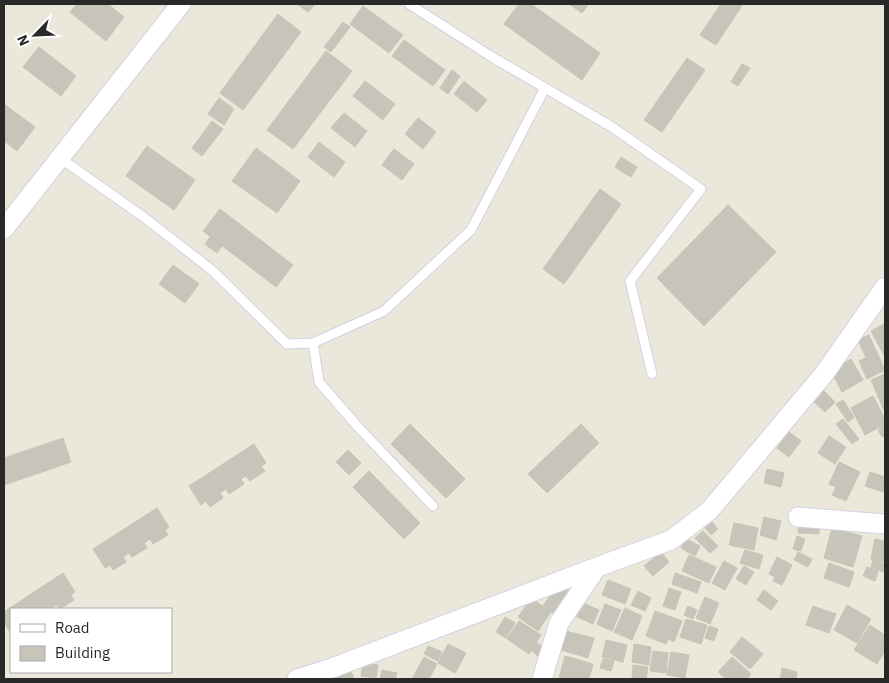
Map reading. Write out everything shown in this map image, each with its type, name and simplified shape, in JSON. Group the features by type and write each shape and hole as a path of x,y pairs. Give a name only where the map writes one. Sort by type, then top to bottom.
{"street":[{"path":"4,229 181,4"},
{"path":"297,679 342,665 671,540 709,511 824,374 885,287"},
{"path":"798,517 885,524"},
{"path":"542,679 559,623 597,567"}],"lane":[{"path":"408,4 612,127 701,190 630,281 652,374"},
{"path":"60,158 146,218 213,271 287,344 313,343 384,311 471,230 545,88"},
{"path":"313,343 319,382 359,428 433,506"}],"building":[{"path":"77,4 108,4 124,17 106,41 70,12"},
{"path":"297,4 315,4 308,12"},
{"path":"519,4 531,4 600,53 582,80 504,24"},
{"path":"569,4 589,4 582,13"},
{"path":"721,4 743,4 716,45 700,35"},
{"path":"363,6 403,35 389,53 350,24"},
{"path":"278,14 301,32 243,110 220,93"},
{"path":"343,22 350,27 331,52 324,47"},
{"path":"404,40 445,70 433,86 392,56"},
{"path":"39,47 76,76 61,96 23,67"},
{"path":"326,51 352,71 293,149 267,130"},
{"path":"687,58 705,70 662,132 644,120"},
{"path":"742,64 750,68 738,86 731,82"},
{"path":"452,70 460,76 448,94 440,88"},
{"path":"365,81 395,104 383,120 353,96"},
{"path":"464,81 487,100 477,112 454,94"},
{"path":"219,98 234,109 224,125 208,114"},
{"path":"4,104 35,127 17,151 4,141"},
{"path":"344,113 367,131 355,147 331,128"},
{"path":"418,118 436,132 423,149 405,134"},
{"path":"212,121 223,129 202,156 192,148"},
{"path":"319,142 345,162 334,177 308,157"},
{"path":"147,146 195,180 174,210 126,176"},
{"path":"256,148 300,181 277,213 232,181"},
{"path":"394,149 414,164 402,180 382,165"},
{"path":"621,157 637,167 631,177 615,167"},
{"path":"600,189 621,204 564,284 543,269"},
{"path":"728,205 776,252 704,326 657,278"},
{"path":"220,209 293,265 276,287 203,231"},
{"path":"210,237 222,246 217,253 205,244"},
{"path":"173,265 199,284 185,303 159,284"},
{"path":"884,324 885,326 885,357 871,331"},
{"path":"869,335 885,370 867,379 859,361 866,358 858,340"},
{"path":"851,359 863,380 842,392 831,371"},
{"path":"885,374 885,413 871,380"},
{"path":"824,391 835,402 825,412 814,402"},
{"path":"873,396 885,419 885,424 865,435 851,408"},
{"path":"843,400 854,417 848,422 836,404"},
{"path":"843,419 859,439 852,444 836,424"},
{"path":"410,424 465,479 446,498 391,444"},
{"path":"581,424 599,443 547,493 528,474"},
{"path":"885,425 885,435 882,437 878,430"},
{"path":"789,432 801,441 789,457 777,448"},
{"path":"829,436 846,447 835,464 818,453"},
{"path":"63,438 71,462 4,485 4,458"},
{"path":"254,444 266,463 261,466 265,471 250,481 246,476 241,479 244,484 229,494 226,489 220,493 223,498 210,507 206,501 201,505 189,486"},
{"path":"348,450 361,463 349,475 336,462"},
{"path":"839,462 860,472 846,501 832,495 836,487 829,484"},
{"path":"767,469 784,473 781,487 764,483"},
{"path":"369,471 420,523 404,539 353,487"},
{"path":"870,472 885,477 883,492 865,486"},
{"path":"157,508 169,527 165,530 168,535 153,544 150,539 144,543 147,548 132,557 129,553 123,557 126,562 113,570 110,565 105,568 93,549"},
{"path":"764,517 781,521 776,540 760,535"},
{"path":"799,520 819,521 819,534 798,533"},
{"path":"712,522 718,529 711,535 705,528"},
{"path":"734,523 758,528 754,550 729,545"},
{"path":"832,528 862,536 853,567 824,558"},
{"path":"703,531 718,546 710,553 695,538"},
{"path":"797,536 805,539 801,551 793,549"},
{"path":"686,539 700,546 695,556 681,548"},
{"path":"875,539 885,541 885,562 871,559"},
{"path":"745,550 763,555 759,569 740,563"},
{"path":"661,552 669,562 653,576 644,566"},
{"path":"798,552 812,559 808,567 794,560"},
{"path":"689,555 716,567 709,583 682,571"},
{"path":"777,557 792,565 782,585 773,581 775,577 769,574"},
{"path":"873,560 885,564 883,572 871,567"},
{"path":"724,561 737,568 725,590 712,583"},
{"path":"829,563 854,572 849,587 824,578"},
{"path":"744,566 754,572 746,585 736,579"},
{"path":"867,567 878,571 875,581 863,576"},
{"path":"63,573 75,592 71,595 74,600 62,608 56,605 52,608 10,608"},
{"path":"675,573 701,582 697,593 672,584"},
{"path":"608,580 631,589 625,604 602,595"},
{"path":"560,584 574,595 557,616 543,605"},
{"path":"669,588 681,592 675,610 663,606"},
{"path":"764,590 778,601 771,610 757,600"},
{"path":"638,591 651,598 645,611 631,605"},
{"path":"705,597 719,603 710,624 696,618"},
{"path":"531,598 551,612 538,631 518,617"},
{"path":"583,603 599,610 593,624 577,617"},
{"path":"605,604 621,610 612,631 597,624"},
{"path":"847,605 871,619 857,643 834,630"},
{"path":"688,606 697,610 693,619 684,615"},
{"path":"813,606 836,614 829,633 806,625"},
{"path":"10,608 10,632 4,622 4,612"},
{"path":"625,608 642,616 632,640 614,632"},
{"path":"655,611 682,621 674,642 668,639 666,644 646,636"},
{"path":"505,617 515,623 506,638 496,632"},
{"path":"686,619 707,625 701,644 680,637"},
{"path":"519,621 541,635 529,654 507,639"},
{"path":"870,625 885,635 885,651 877,664 854,650"},
{"path":"709,626 718,629 714,641 705,638"},
{"path":"566,631 594,638 588,658 561,650"},
{"path":"742,637 763,654 750,669 730,652"},
{"path":"606,640 627,645 623,662 602,657"},
{"path":"537,643 544,647 538,656 532,651"},
{"path":"448,644 466,653 455,673 438,663"},
{"path":"634,644 651,647 649,665 632,662"},
{"path":"428,646 442,652 438,661 424,654"},
{"path":"653,651 668,653 666,673 650,671"},
{"path":"671,652 689,655 685,678 667,675"},
{"path":"565,656 593,664 589,679 559,678"},
{"path":"424,657 437,664 429,679 412,679"},
{"path":"732,657 751,674 747,679 726,679 718,672"},
{"path":"603,659 614,661 611,671 600,668"},
{"path":"363,663 378,665 376,678 361,676"},
{"path":"633,665 648,667 646,679 632,678"},
{"path":"782,668 797,672 796,679 780,679"},
{"path":"382,670 397,673 395,679 380,679"},
{"path":"351,671 354,679 337,679 337,678"}]}
